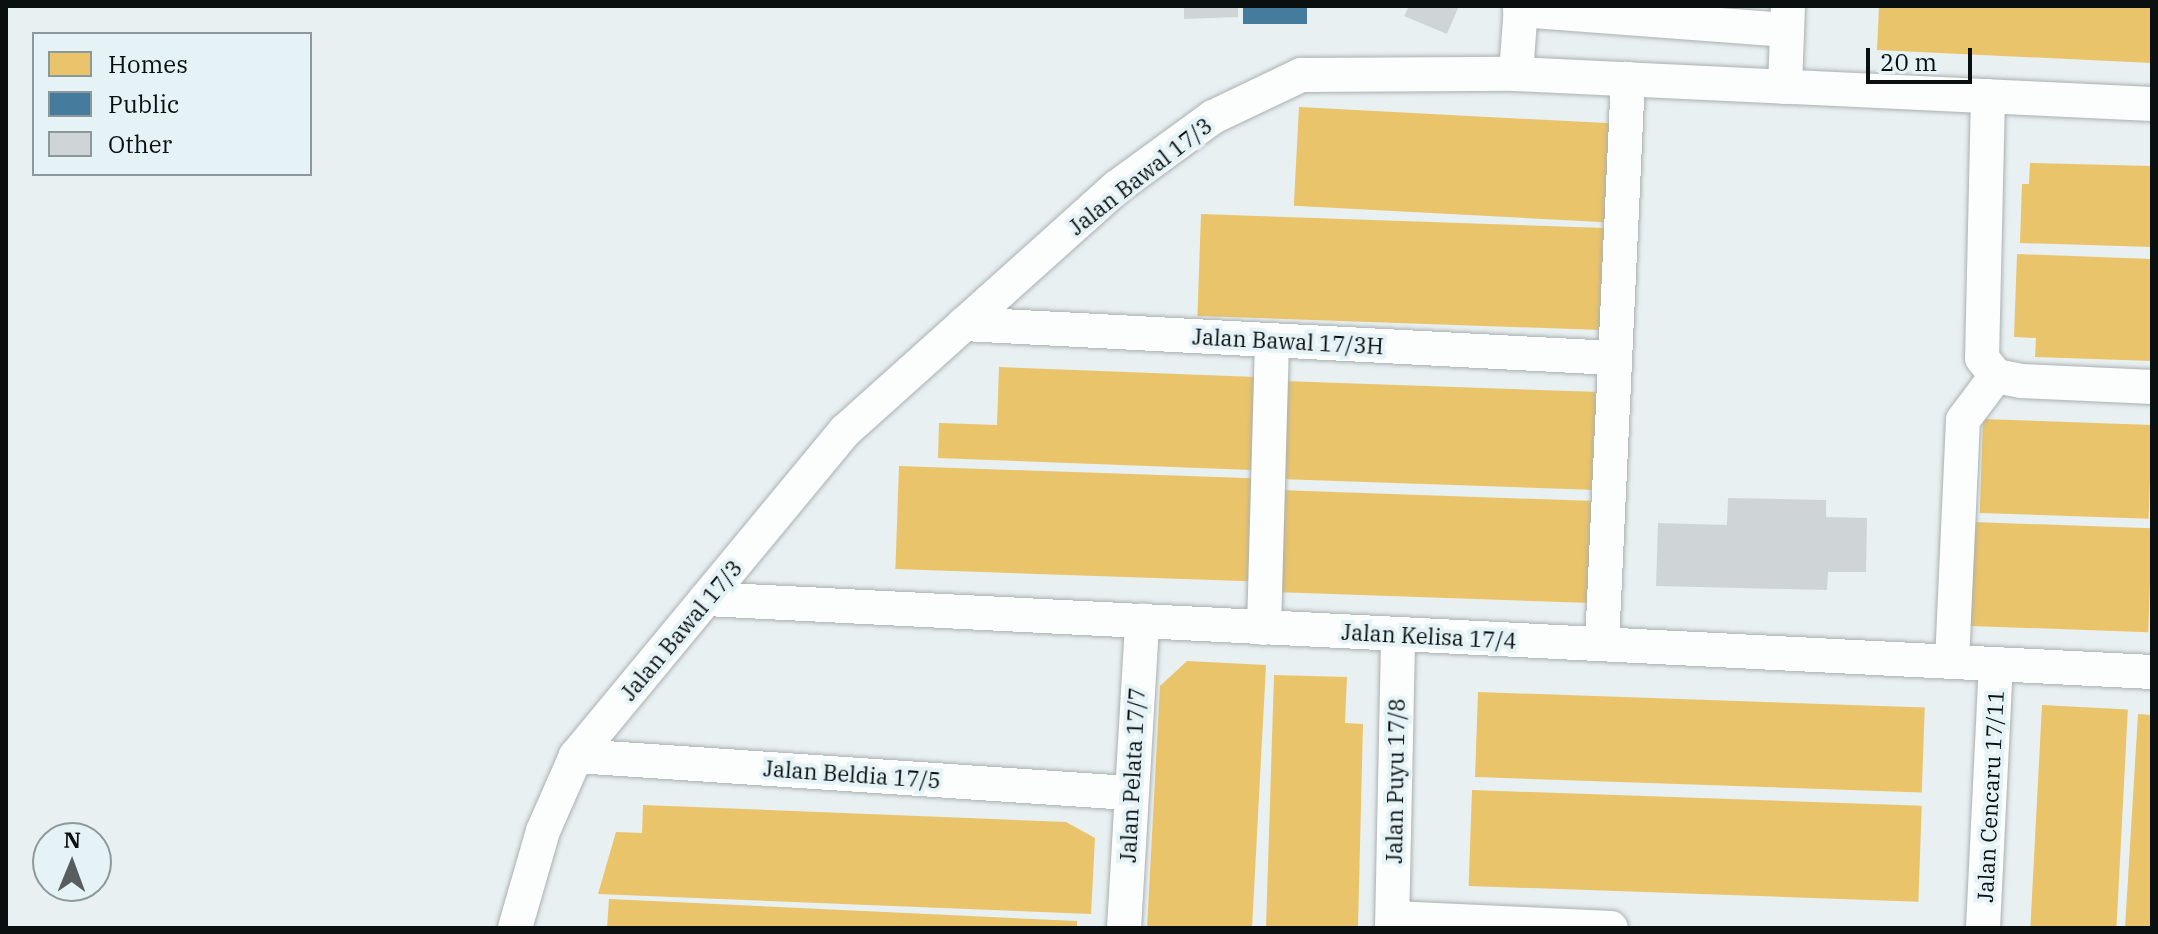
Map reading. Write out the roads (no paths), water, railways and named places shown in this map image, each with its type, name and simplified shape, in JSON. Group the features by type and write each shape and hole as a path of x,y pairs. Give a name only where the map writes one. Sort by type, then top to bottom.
{"street":[{"path":"1516,74 1520,8 1787,18 1785,87"},
{"name":"Jalan Bawal 17/3","path":"515,928 543,831 576,756 845,431 1117,187 1213,117 1301,75 1516,74 2152,104"},
{"path":"1602,644 1612,358 1628,79"},
{"path":"1988,96 1982,358 1996,376 2152,387"},
{"name":"Jalan Bawal 17/3H","path":"964,324 1612,358"},
{"path":"1264,628 1272,340"},
{"path":"1952,662 1963,420 1996,376"},
{"name":"Jalan Kelisa 17/4","path":"706,599 2152,672"},
{"name":"Jalan Pelata 17/7","path":"1124,928 1129,793 1142,621"},
{"name":"Jalan Puyu 17/8","path":"1393,923 1398,634"},
{"name":"Jalan Cencaru 17/11","path":"1983,928 1996,664"},
{"name":"Jalan Beldia 17/5","path":"576,756 1129,793"},
{"path":"1393,923 1611,928"}]}
